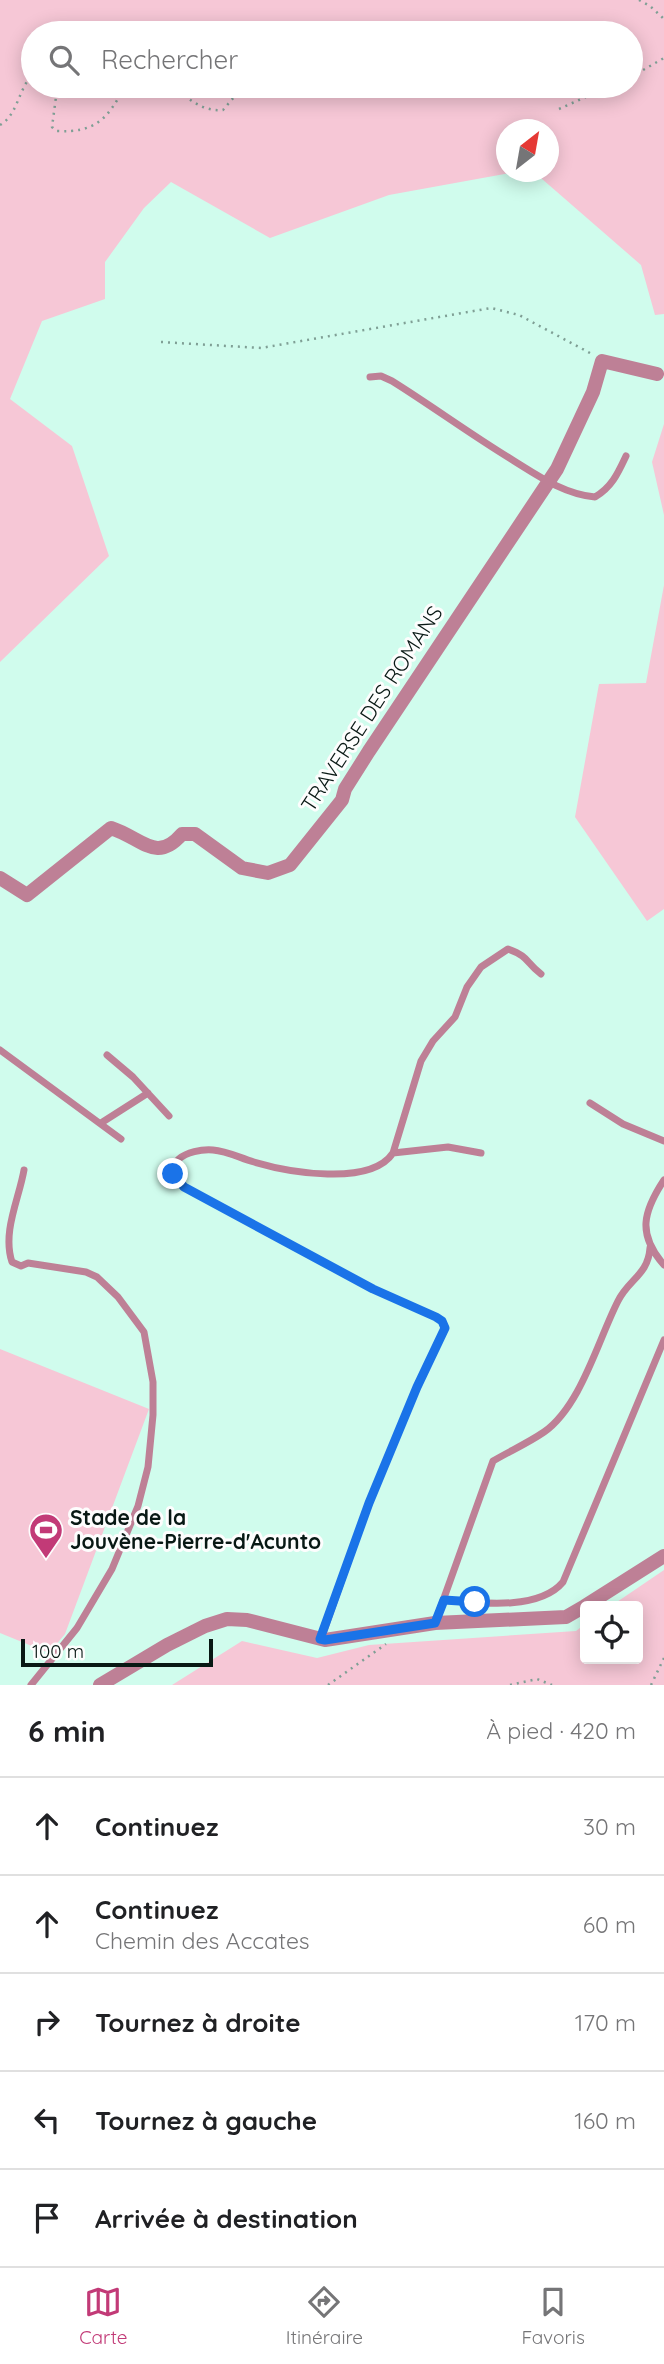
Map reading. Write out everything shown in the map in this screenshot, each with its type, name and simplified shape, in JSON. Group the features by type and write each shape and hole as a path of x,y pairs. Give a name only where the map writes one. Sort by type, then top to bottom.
{"street":[{"path":"602,361 657,374"},
{"name":"TRAVERSE DES ROMANS","path":"0,878 27,895 111,828 133,836 150,847 162,849 172,845 182,834 195,834 242,868 253,872 268,873 290,865 342,800 345,789 369,751 557,468 593,392 602,361"},
{"path":"593,1601 664,1556"},
{"path":"100,1685 167,1645 218,1620 247,1620 325,1640 435,1623 566,1617 580,1609"}],"lane":[{"path":"370,377 381,376 392,381 469,433 548,481 580,495 594,497 616,479 626,456"},
{"path":"320,1639 369,1503 417,1387 445,1328 442,1321 436,1317 373,1289 184,1187 173,1174 173,1166 178,1158 186,1153 211,1150 289,1171 319,1174 356,1173 378,1167 388,1161 393,1153 421,1060 433,1041 455,1017 467,987 481,967 508,949 524,955 541,974"},
{"path":"0,1050 121,1139"},
{"path":"107,1055 133,1077 169,1116"},
{"path":"101,1123 148,1093"},
{"path":"590,1103 623,1124 664,1141"},
{"path":"393,1153 447,1147 481,1153"},
{"path":"24,1170 20,1194 14,1208 8,1250 12,1262 21,1266 29,1263 86,1272 97,1277 118,1297 144,1332 153,1382 144,1480 138,1506 112,1569 78,1629 31,1685"},
{"path":"435,1623 493,1461 546,1430 570,1403 594,1359 619,1300 646,1267 650,1248 645,1221 653,1196 664,1180"},
{"path":"650,1248 664,1265"},
{"path":"444,1600 519,1602 547,1596 563,1582 664,1340"}],"path":[{"path":"639,0 664,19"},
{"path":"643,70 664,58"},
{"path":"0,125 10,120 21,95"},
{"path":"56,98 52,127 56,131 67,131 94,124 107,117 118,98"},
{"path":"190,98 213,111 223,110 233,98"},
{"path":"559,109 583,98"},
{"path":"161,342 261,348 491,308 520,315 602,361"},
{"path":"328,1685 389,1642"},
{"path":"651,1685 664,1658"},
{"path":"510,1685 537,1679 552,1685"}],"shaded area":[{"path":"0,0 664,0 664,314 655,315 641,265 546,182 559,182 559,119 496,119 496,175 389,195 270,238 171,182 144,208 105,262 105,299 42,321 10,399 72,446 109,556 0,662"},
{"path":"664,424 664,515 652,462"},
{"path":"664,585 664,909 647,921 575,817 599,684 646,683"},
{"name":"Stade de la Jouvène-Pierre-d'Acunto","path":"0,1349 149,1409 65,1634 49,1653 0,1633"},
{"path":"664,1570 664,1685 172,1685 242,1641 317,1658 369,1645 576,1631 580,1628 580,1664 643,1664 643,1601 618,1601"}],"place":[{"name":"Stade de la Jouvène-Pierre-d'Acunto","path":"46,1560"}],"route":[{"path":"173,1174 184,1187 373,1289 436,1317 442,1321 445,1328 417,1387 369,1503 320,1639 435,1623 444,1600 475,1602"}]}
